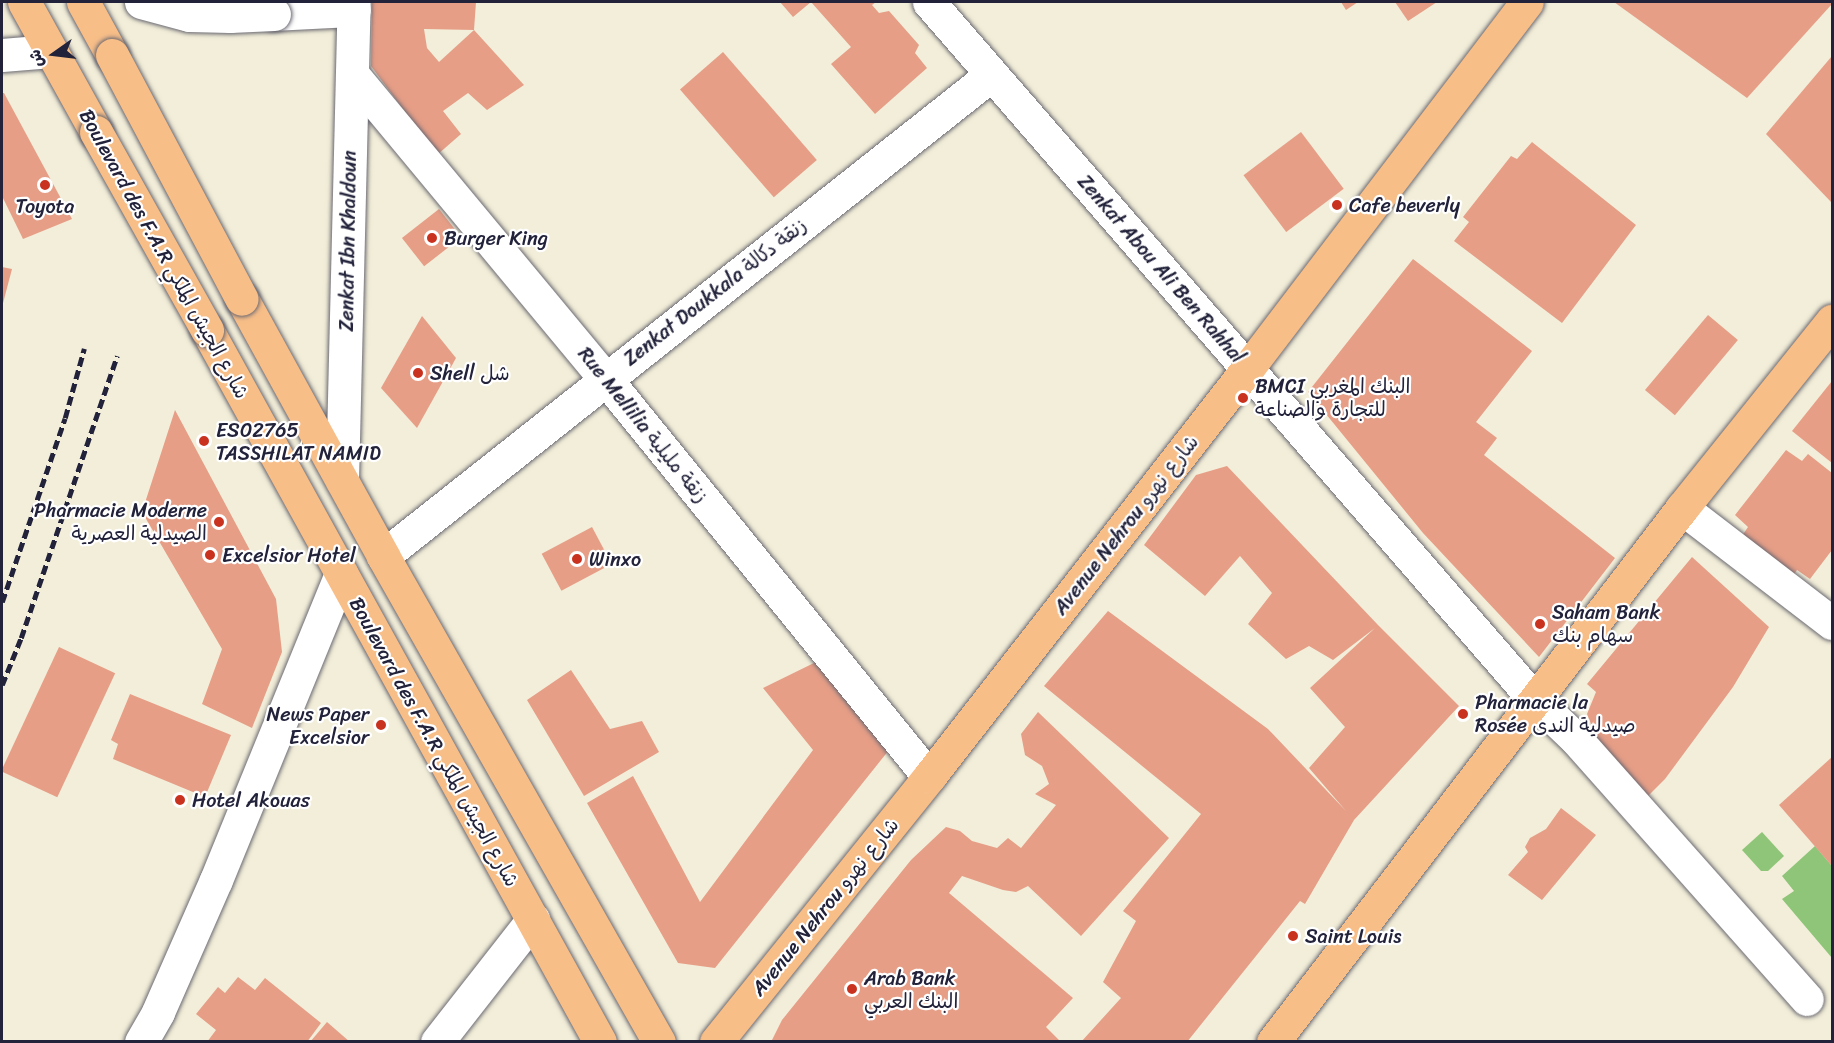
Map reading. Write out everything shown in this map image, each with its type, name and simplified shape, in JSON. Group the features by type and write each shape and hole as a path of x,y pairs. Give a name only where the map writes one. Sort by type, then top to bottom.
{"main road":[{"name":"Boulevard des F.A.R شارع الجيش الملكي","path":"24,2 600,1041"},
{"path":"83,2 383,556 659,1041"},
{"name":"Avenue Nehrou شارع نهرو","path":"716,1041 929,777 1248,368 1527,2"},
{"path":"1273,1041 1682,508 1833,321"}],"street":[{"path":"141,2 189,15 230,16 354,6"},
{"name":"Zenkat Abou Ali Ben Rahhal","path":"929,2 1535,700 1575,738 1807,999"},
{"name":"Zenkat Ibn Khaldoun","path":"342,480 354,6"},
{"path":"2,55 51,51"},
{"name":"Rue Mellilia زنقة مليلية","path":"352,75 605,378 929,777"},
{"name":"Zenkat Doukkala زنقة دكالة","path":"383,556 605,378 991,75"},
{"path":"1682,508 1833,623"},
{"path":"141,1041 158,1012 216,880 341,573"},
{"path":"437,1041 532,919"}],"green space":[{"path":"1762,832 1784,856 1768,871 1761,871 1742,850"},
{"path":"1815,846 1832,866 1832,958 1782,899 1794,891 1782,876"}],"building":[{"path":"372,2 476,2 474,30 524,85 487,110 468,93 443,111 461,134 437,155 371,66","holes":["424,29 474,30 439,62 427,48"]},
{"path":"780,2 811,2 793,17"},
{"path":"811,2 876,2 872,5 879,13 889,11 919,45 915,53 927,68 875,114 831,64 851,47"},
{"path":"1341,2 1358,2 1346,10"},
{"path":"1395,2 1437,2 1408,21"},
{"path":"1614,2 1832,2 1832,4 1747,98"},
{"path":"723,52 817,160 774,197 680,89"},
{"path":"1832,56 1832,203 1766,134"},
{"path":"2,93 72,219 23,239 2,196"},
{"path":"1301,132 1344,189 1286,232 1243,175"},
{"path":"1532,142 1636,225 1562,323 1454,241 1469,222 1463,217 1511,156 1517,159"},
{"name":"Burger King","path":"439,209 461,237 424,266 402,238"},
{"path":"1413,259 1532,351 1476,422 1497,438 1484,455 1615,558 1539,657 1423,533 1308,392"},
{"path":"2,267 12,269 2,307"},
{"path":"1708,315 1738,340 1675,415 1645,390"},
{"name":"Shell شل","path":"422,316 456,358 417,428 381,388"},
{"path":"1832,381 1832,463 1792,431"},
{"name":"Excelsior Hotel","path":"175,410 276,599 282,652 252,728 202,704 222,649 142,512"},
{"path":"1786,450 1802,461 1808,454 1832,473 1832,550 1810,579 1797,570 1790,580 1740,539 1748,527 1735,515"},
{"path":"1227,466 1378,625 1459,706 1354,820 1305,904 1300,901 1187,1042 1081,1042 1121,998 1103,982 1136,921 1123,911 1201,814 1044,686 1108,611 1268,729 1346,811 1309,768 1345,727 1310,688 1375,628 1333,660 1309,646 1286,659 1248,624 1272,593 1240,556 1205,596 1144,545 1196,475"},
{"name":"Winxo","path":"592,527 612,564 561,591 542,554"},
{"path":"1692,557 1769,627 1733,687 1665,779 1647,797 1601,749 1587,714 1596,692 1587,684"},
{"path":"59,647 115,673 57,797 2,772 2,769"},
{"path":"818,661 889,750 715,968 678,963 587,803 633,776 700,902 813,750 763,688"},
{"path":"571,670 610,729 642,721 659,752 584,796 527,700"},
{"path":"130,694 231,735 205,797 113,759 118,744 111,740"},
{"path":"1038,712 1169,838 1081,936 1028,886 1016,892 962,876 949,893 1073,998 1046,1027 1061,1042 771,1042 782,1020 911,860 946,827 960,831 972,841 997,848 1008,838 1021,848 1056,805 1035,794 1049,784 1042,766 1025,755 1021,734"},
{"path":"1832,757 1832,866 1779,805"},
{"path":"1561,808 1596,835 1542,900 1508,875 1528,852 1525,847 1530,838 1546,829"},
{"path":"238,977 255,990 265,978 321,1023 307,1042 207,1042 216,1030 196,1014 218,987 225,993"},
{"path":"327,1022 350,1042 310,1042"}],"railway":[{"path":"2,602 65,418 84,349"},
{"path":"2,685 21,638 117,356"}],"place":[{"name":"Toyota","path":"45,185"},
{"name":"Cafe beverly","path":"1337,205"},
{"name":"Burger King","path":"432,238"},
{"name":"Shell شل","path":"418,373"},
{"name":"BMCI البنك المغربي للتجارة والصناعة","path":"1243,398"},
{"name":"ES02765 TASSHILAT NAMID","path":"204,441"},
{"name":"Pharmacie Moderne الصيدلية العصرية","path":"219,522"},
{"name":"Excelsior Hotel","path":"210,555"},
{"name":"Winxo","path":"577,559"},
{"name":"Saham Bank سهام بنك","path":"1540,624"},
{"name":"Pharmacie la Rosée صيدلية الندى","path":"1463,714"},
{"name":"News Paper Excelsior","path":"381,725"},
{"name":"Hotel Akouas","path":"180,800"},
{"name":"Saint Louis","path":"1293,936"},
{"name":"Arab Bank البنك العربي","path":"852,989"}]}
